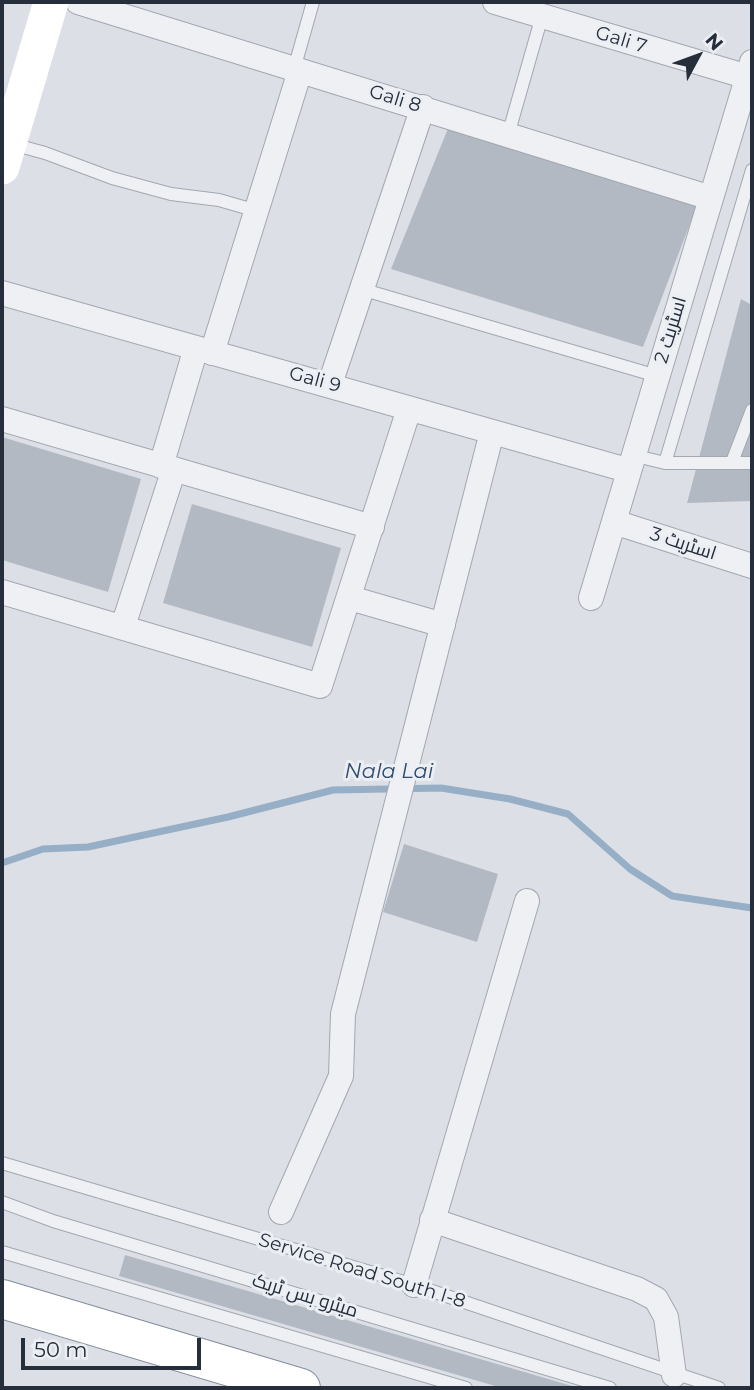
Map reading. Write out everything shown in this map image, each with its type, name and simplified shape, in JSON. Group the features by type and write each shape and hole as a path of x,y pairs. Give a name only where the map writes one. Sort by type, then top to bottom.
{"highway":[{"path":"2,1299 301,1388"}],"street":[{"path":"5,155 51,2"},
{"name":"Gali 8","path":"78,2 711,198"},
{"name":"Gali 7","path":"509,4 542,16 750,70"},
{"path":"123,626 204,350 257,211 297,70"},
{"name":"اسٹریٹ 2","path":"591,598 711,198 746,110 750,70"},
{"path":"330,384 423,107"},
{"name":"Gali 9","path":"2,293 492,432 630,462"},
{"path":"2,592 320,686 409,409"},
{"path":"2,419 372,527"},
{"path":"281,1212 341,1076 343,1014 492,432"},
{"name":"اسٹریٹ 3","path":"614,522 752,566"},
{"path":"350,598 443,625"},
{"path":"414,1285 527,901"},
{"path":"432,1220 637,1289 656,1299 666,1317 674,1375"}],"lane":[{"path":"297,70 313,2"},
{"path":"508,135 542,16"},
{"path":"5,155 45,153 112,178 170,194 219,200 257,211"},
{"path":"665,463 752,170"},
{"path":"361,289 657,376"},
{"path":"732,462 752,410"},
{"path":"630,462 752,463"},
{"name":"Service Road South I-8","path":"2,1163 414,1285 719,1388"},
{"name":"میٹرو بس ٹریک","path":"2,1202 52,1221 610,1388"},
{"name":"میٹرو بس ٹریک","path":"2,1252 16,1259 350,1352 466,1388"}],"building":[{"path":"449,126 699,200 643,347 391,269"},
{"path":"741,299 752,305 752,501 687,503"},
{"path":"2,437 141,479 108,592 2,560"},
{"path":"192,504 341,548 312,647 163,603"},
{"path":"404,844 498,874 477,942 383,912"},
{"path":"125,1255 579,1388 502,1388 119,1276"}],"waterway":[{"name":"Nala Lai","path":"2,863 43,849 88,847 228,817 333,790 441,788 510,799 568,814 630,869 672,896 752,908"}]}
